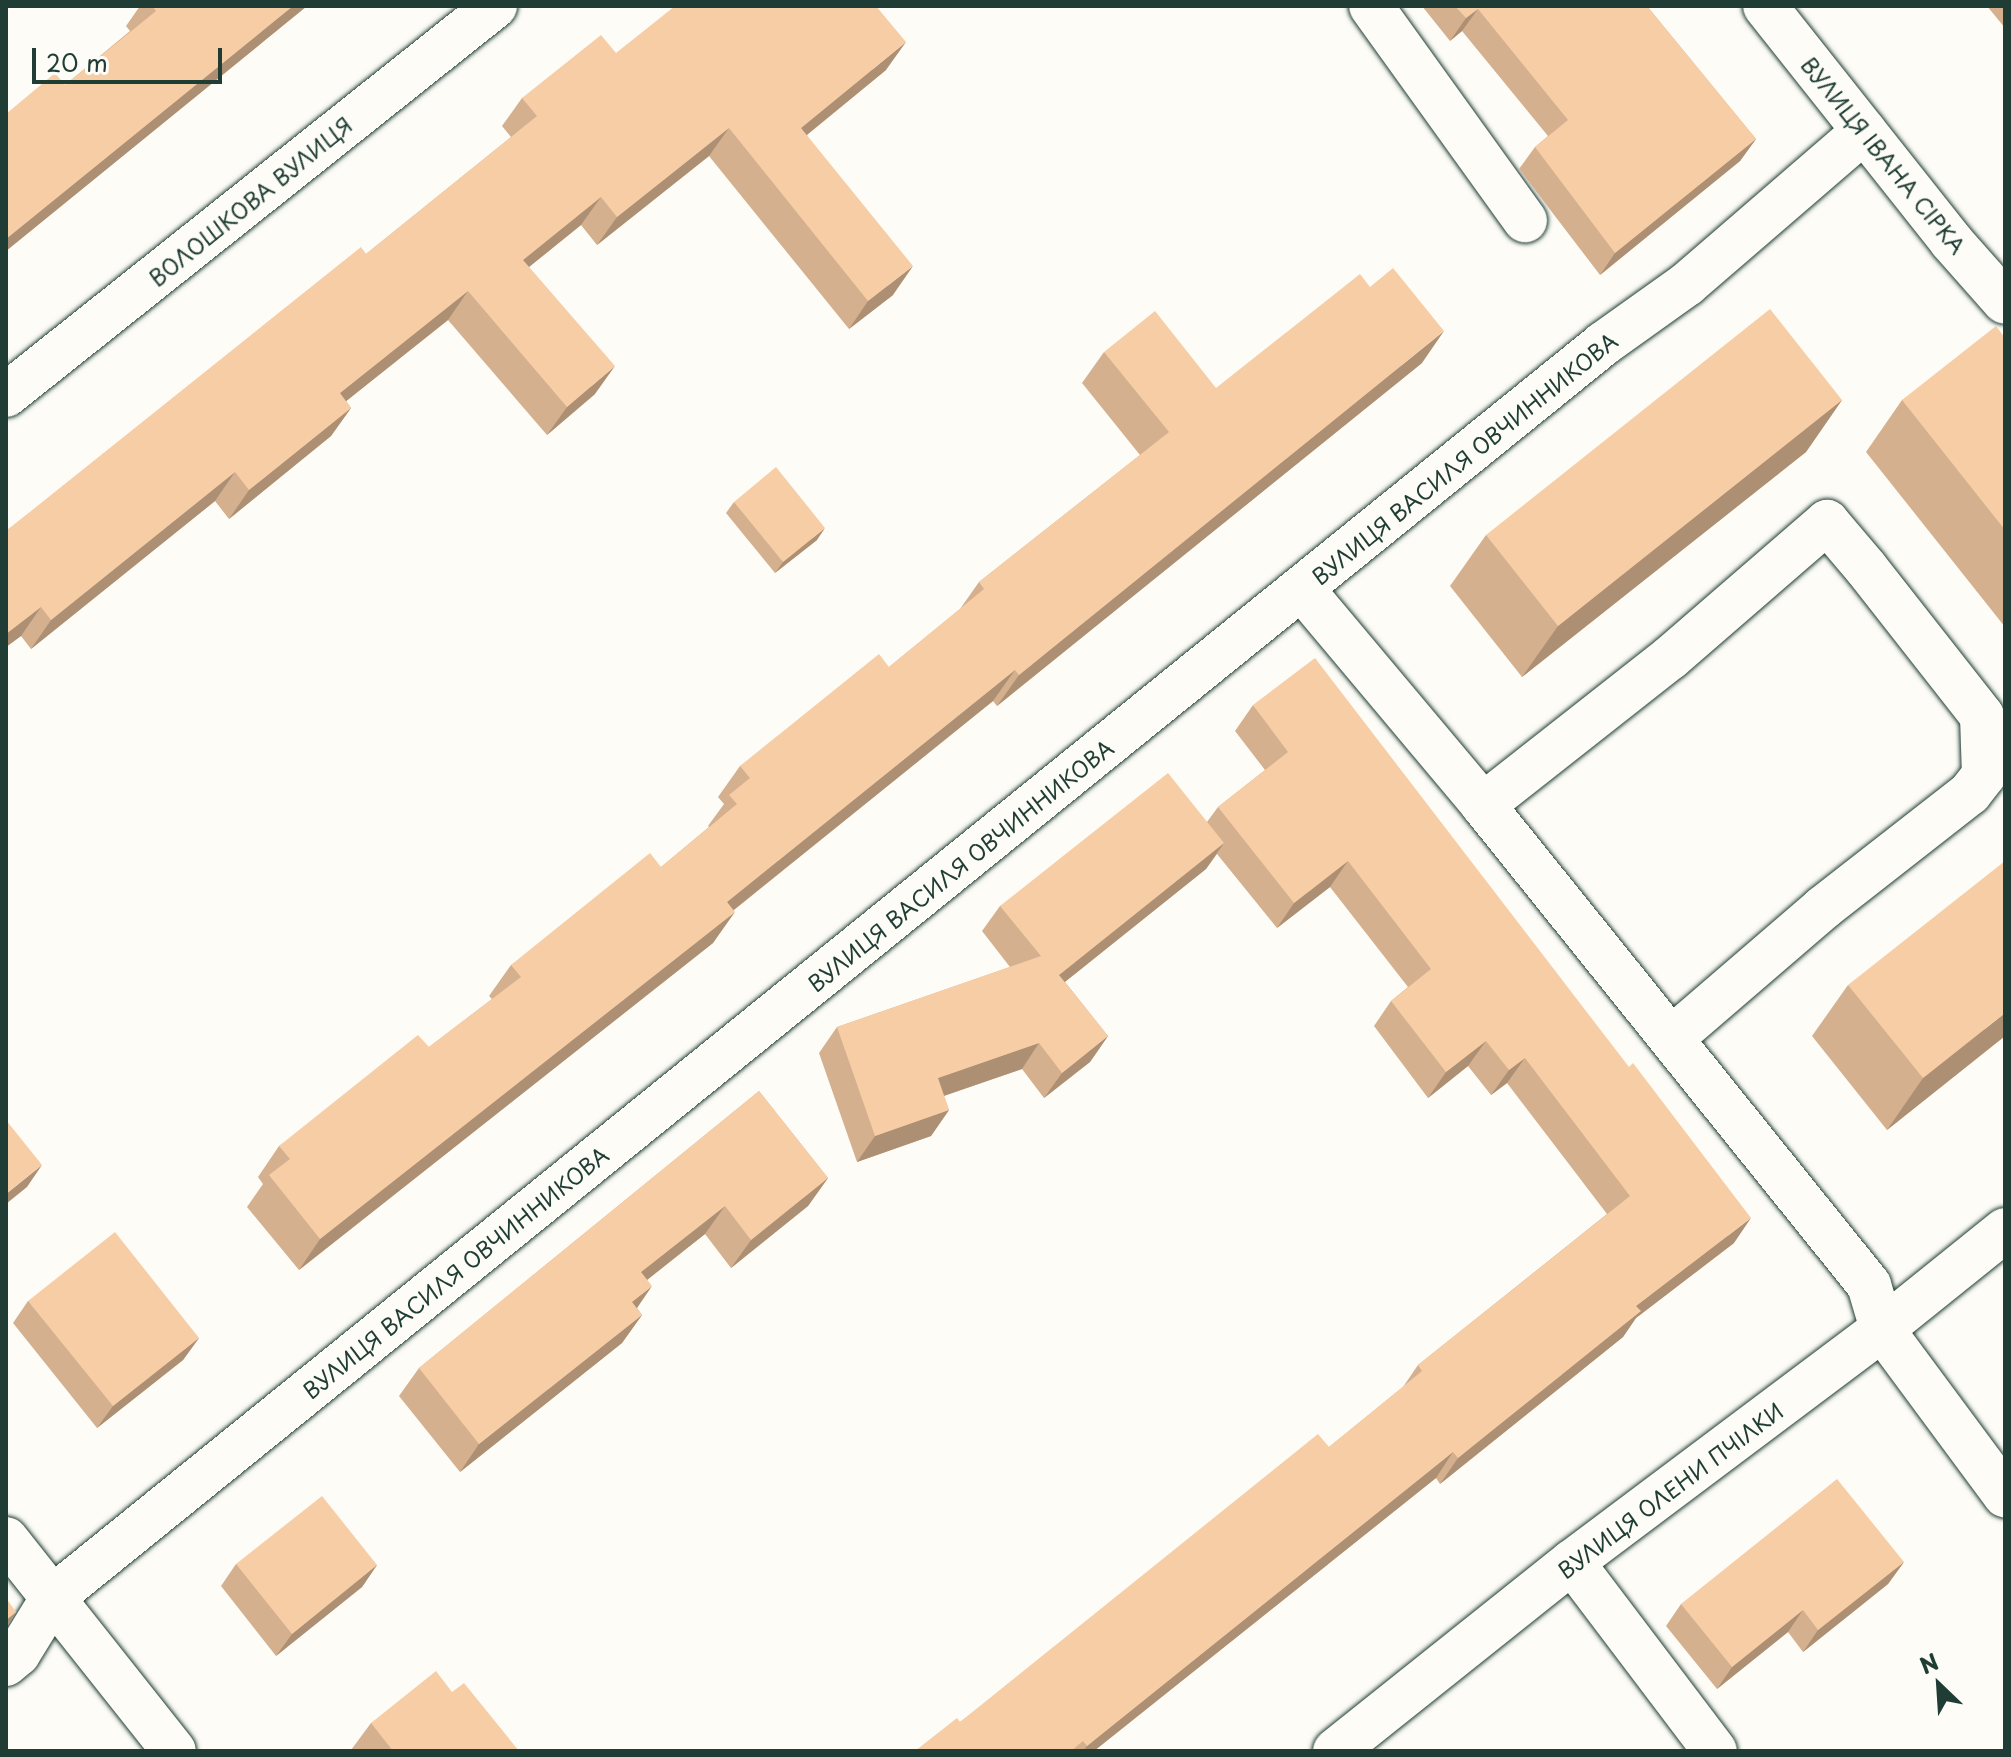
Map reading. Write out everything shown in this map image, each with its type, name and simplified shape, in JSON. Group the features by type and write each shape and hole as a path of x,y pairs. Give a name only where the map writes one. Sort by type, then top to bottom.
{"street":[{"name":"ВОЛОШКОВА ВУЛИЦЯ","path":"6,395 495,6"},
{"path":"1371,6 1525,220"},
{"name":"ВУЛИЦЯ ІВАНА СІРКА","path":"1765,6 2005,302"},
{"name":"ВУЛИЦЯ ВАСИЛЯ ОВЧИННИКОВА","path":"6,1664 18,1654 53,1597 1603,344 1687,284 1864,131"},
{"path":"1483,805 1670,658 1827,522 1866,568 1982,716 1984,775 1970,793 1823,908 1672,1038"},
{"path":"1302,589 1483,805 1869,1285 1882,1329 2005,1495"},
{"name":"ВУЛИЦЯ ОЛЕНИ ПЧІЛКИ","path":"1335,1751 1572,1562 1882,1329 2005,1230"},
{"path":"6,1539 174,1751"},
{"path":"1572,1562 1715,1751"}],"building":[{"path":"152,6 293,6 6,239 6,114 55,73 65,85 156,11"},
{"path":"675,6 876,6 906,42 801,128 913,266 868,301 729,128 617,217 601,197 523,260 615,366 567,407 468,291 340,393 351,408 249,490 235,472 51,620 41,607 6,634 6,531 361,247 366,254 537,116 522,98 601,35 616,53"},
{"path":"1455,6 1647,6 1756,139 1615,253 1535,147 1568,120 1478,9 1466,18"},
{"path":"1393,268 1444,331 1019,675 1015,670 727,902 735,912 320,1239 269,1175 290,1159 279,1146 418,1035 429,1047 521,977 511,965 650,853 661,867 737,804 729,795 750,778 740,766 879,654 889,667 984,589 979,582 1169,432 1104,352 1155,311 1216,388 1360,274 1370,287"},
{"path":"1770,309 1842,400 1558,626 1486,535"},
{"path":"1996,326 2005,338 2005,530 1902,400"},
{"path":"776,467 825,528 783,562 734,502"},
{"path":"1315,658 1629,1067 1633,1063 1751,1218 1636,1306 1641,1311 1458,1458 1453,1452 1087,1746 1083,1741 1071,1751 915,1751 957,1718 960,1722 1318,1434 1329,1447 1422,1371 1418,1365 1630,1196 1525,1058 1509,1070 1486,1041 1446,1072 1391,1001 1431,969 1348,861 1294,903 1218,807 1288,752 1253,705"},
{"path":"1168,773 1224,843 1059,975 1108,1036 1062,1073 1039,1043 938,1078 949,1110 875,1136 837,1027 1041,956 1000,906"},
{"path":"2005,861 2005,1013 1923,1078 1848,985"},
{"path":"759,1091 828,1178 751,1240 725,1206 641,1272 652,1286 632,1302 642,1315 479,1444 419,1368"},
{"path":"6,1120 42,1165 6,1194"},
{"path":"115,1232 199,1338 113,1406 28,1301"},
{"path":"1837,1479 1904,1562 1818,1630 1803,1610 1732,1667 1681,1604"},
{"path":"322,1496 377,1565 292,1634 236,1564"},
{"path":"6,1598 16,1612 6,1620"},
{"path":"436,1671 452,1692 464,1683 519,1751 393,1751 371,1723"}]}
